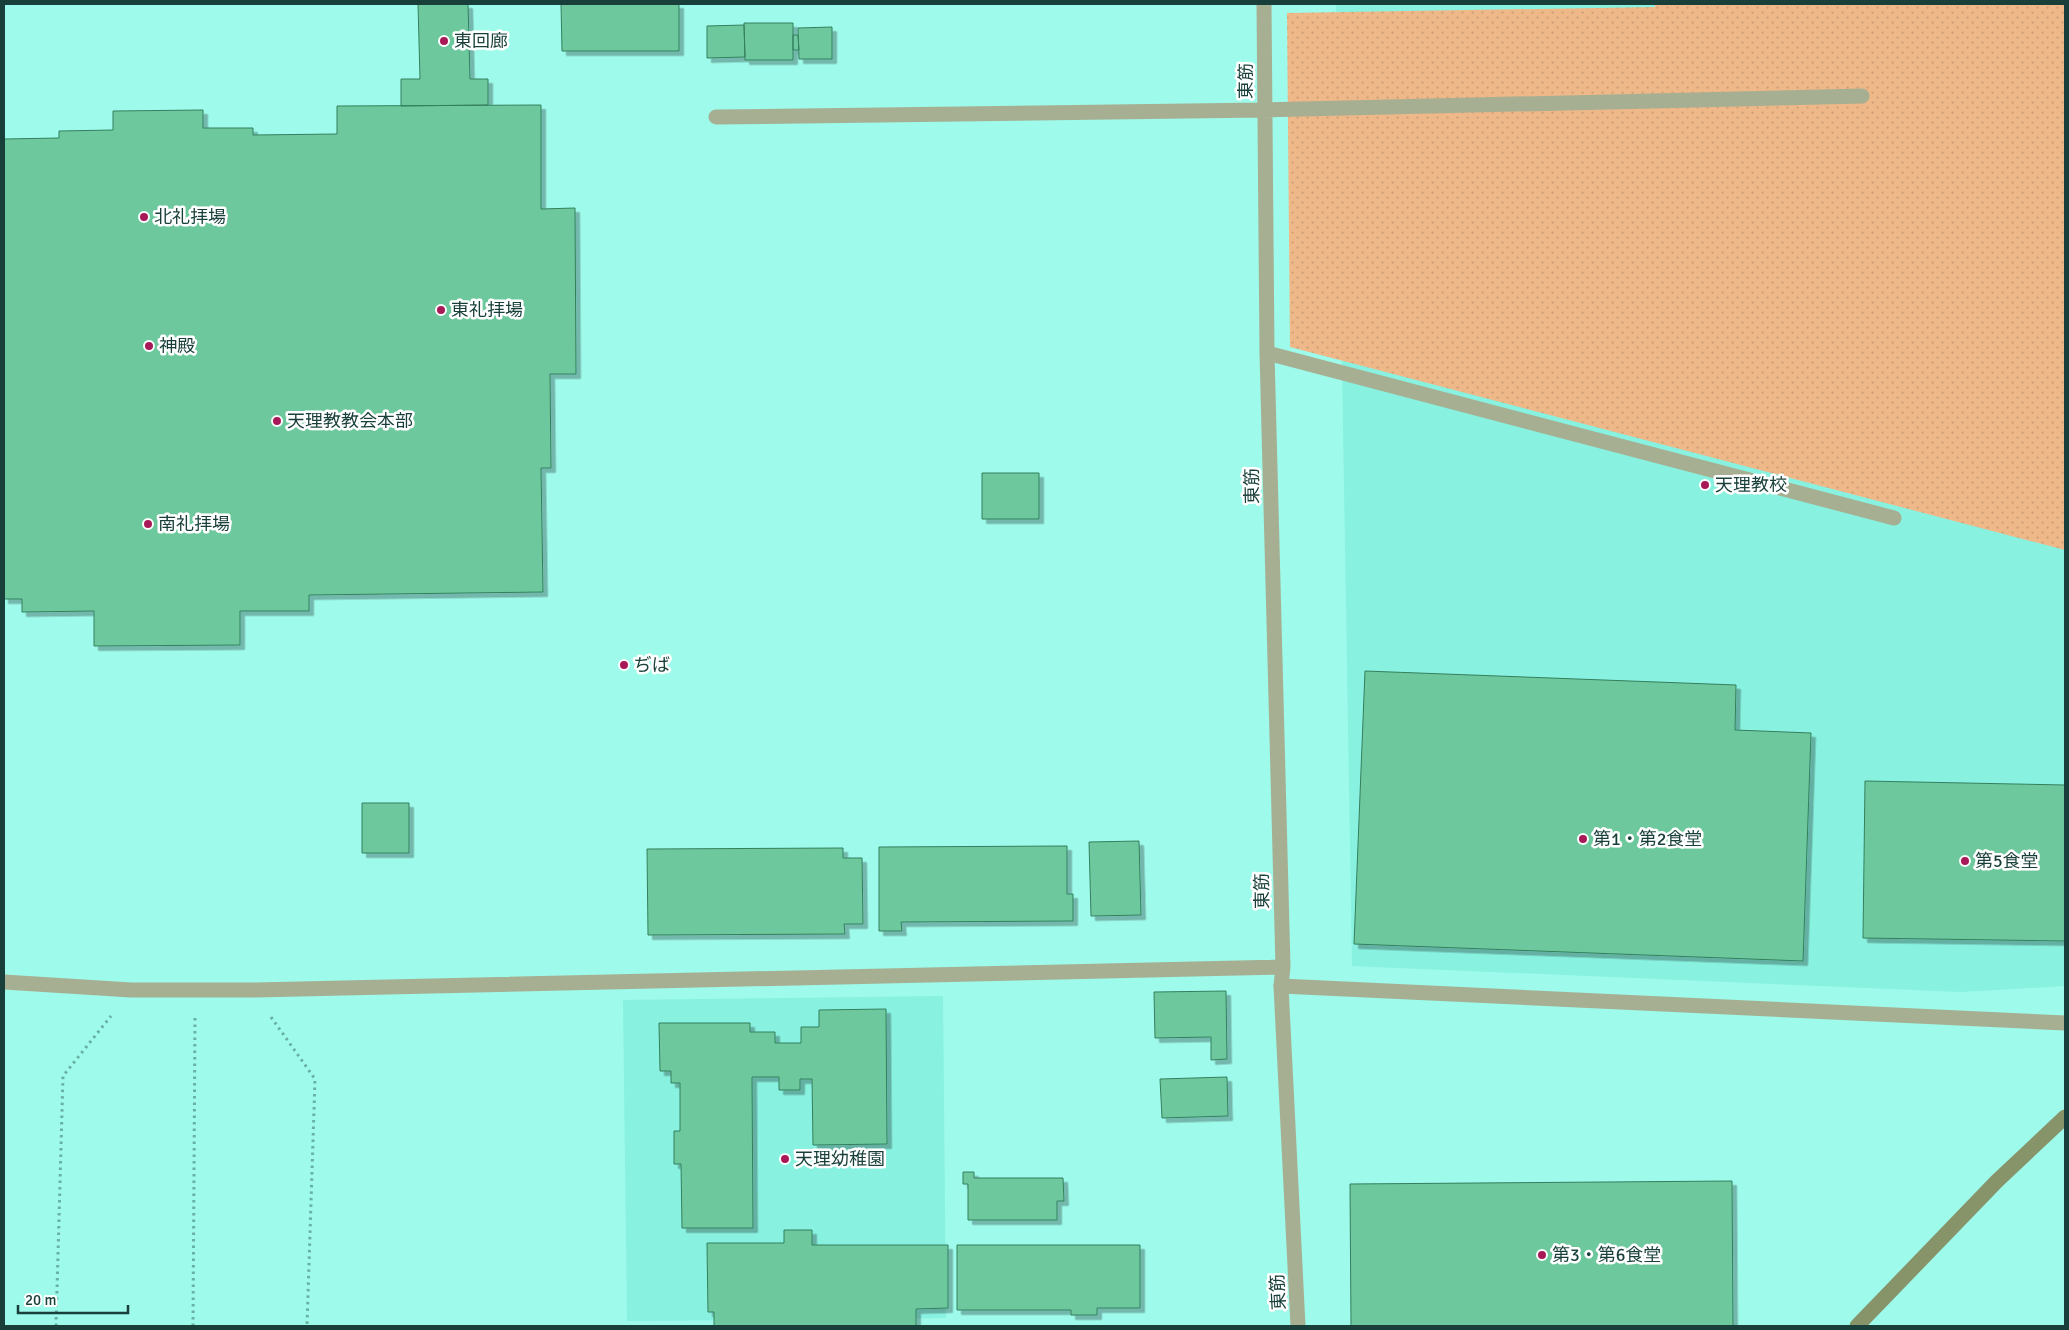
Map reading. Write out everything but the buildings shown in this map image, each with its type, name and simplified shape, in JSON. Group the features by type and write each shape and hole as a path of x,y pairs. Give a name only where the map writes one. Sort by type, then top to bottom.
{"street":[{"name":"東筋","path":"1264,4 1267,353 1283,967 1281,986 1298,1326"},
{"path":"716,118 1264,110 1862,96"},
{"path":"1267,353 1894,518"},
{"path":"4,982 131,990 252,990 1283,967"},
{"path":"1281,986 2065,1023"},
{"path":"1857,1326 1998,1181 2065,1117"}],"path":[{"path":"56,1326 63,1076 131,990"},
{"path":"193,1326 196,990"},
{"path":"252,990 315,1079 307,1326"}],"shaded area":[{"name":"天理教校","path":"1336,4 2065,4 2065,986 1961,992 1352,966"},
{"path":"1655,4 2065,4 2065,550 1290,347 1287,13 1655,7"},
{"name":"天理幼稚園","path":"943,996 946,1318 627,1321 623,1000"}],"place":[{"name":"東回廊","path":"444,41"},
{"name":"北礼拝場","path":"144,217"},
{"name":"東礼拝場","path":"441,310"},
{"name":"神殿","path":"149,346"},
{"name":"天理教教会本部","path":"277,421"},
{"name":"天理教校","path":"1705,485"},
{"name":"南礼拝場","path":"148,524"},
{"name":"ぢば","path":"624,665"},
{"name":"第1・第2食堂","path":"1583,839"},
{"name":"第5食堂","path":"1965,861"},
{"name":"天理幼稚園","path":"785,1159"},
{"name":"第3・第6食堂","path":"1542,1255"}]}
